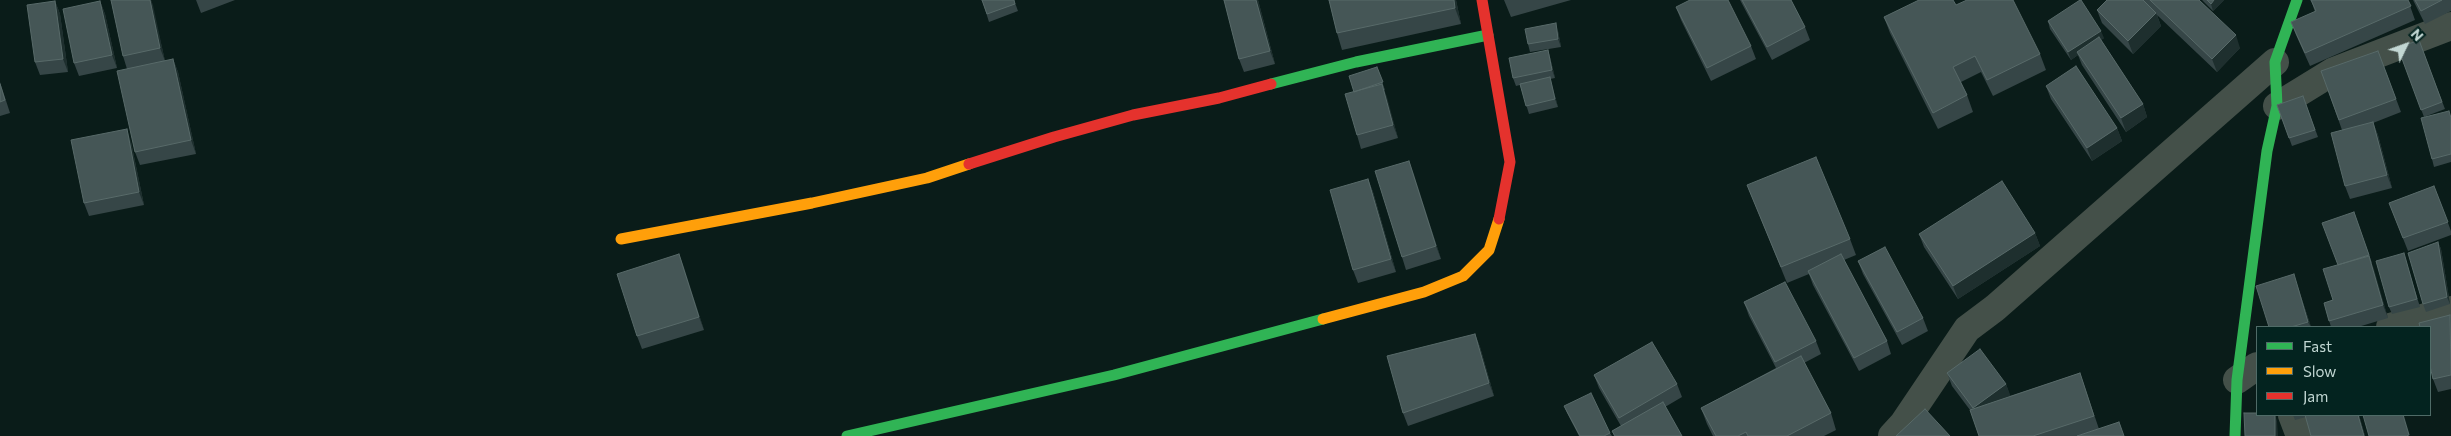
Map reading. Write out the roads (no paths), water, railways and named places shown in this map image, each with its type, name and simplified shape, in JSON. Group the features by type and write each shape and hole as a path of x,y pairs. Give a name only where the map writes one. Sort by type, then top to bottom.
{"street":[{"path":"847,436 1114,375 1424,292 1463,276 1489,250 1502,212 1510,162 1482,0"},
{"path":"1892,436 1903,424 1967,328 1995,308 2275,62 2297,0"},
{"path":"2277,106 2334,71 2451,26"},
{"path":"621,239 812,203 927,178 1054,137 1133,115 1219,98 1356,62 1488,35"},
{"path":"2235,436 2247,373 2267,152 2277,106 2275,62"},
{"path":"2394,326 2451,310"},
{"path":"2292,416 2300,436"}]}
